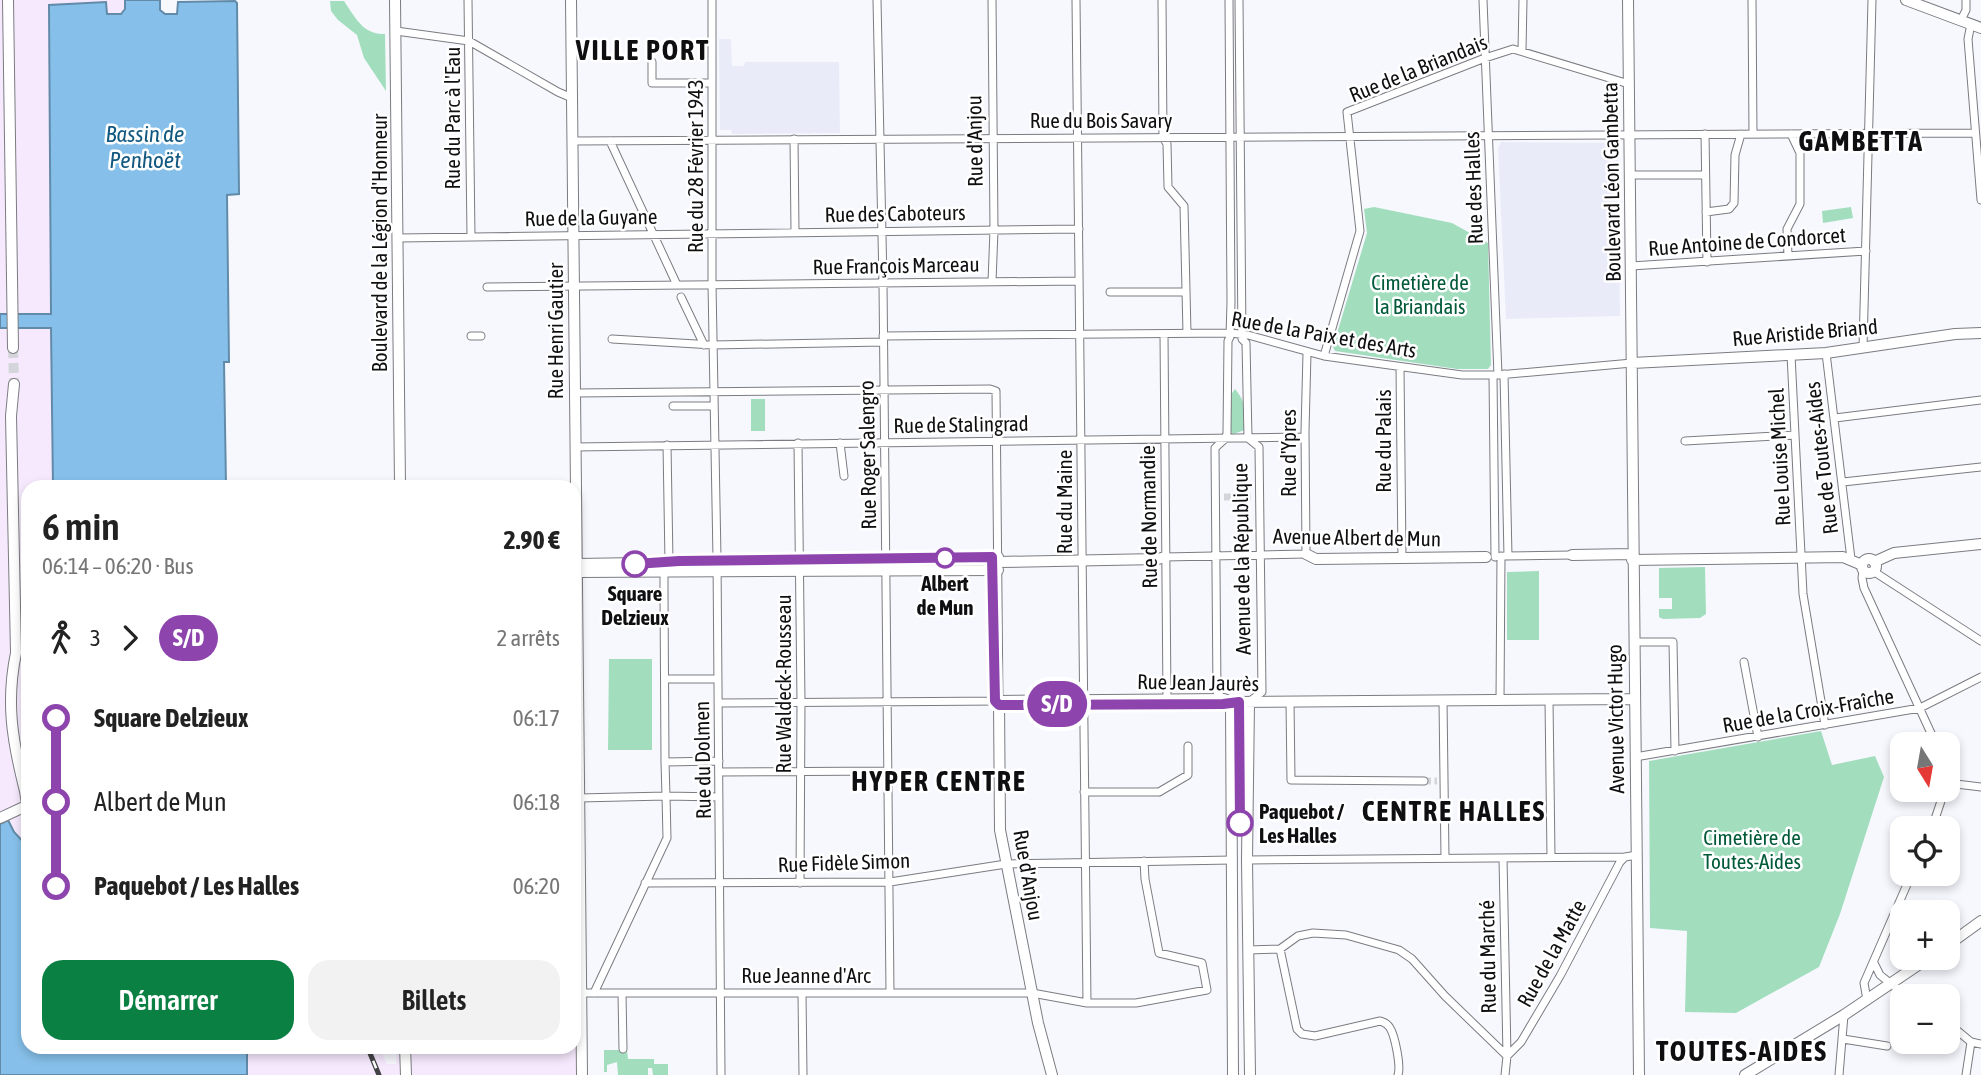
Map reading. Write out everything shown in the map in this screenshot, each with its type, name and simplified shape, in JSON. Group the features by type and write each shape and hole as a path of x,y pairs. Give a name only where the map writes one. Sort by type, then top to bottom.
{"street":[{"path":"8,0 6,294 13,312 13,348"},
{"name":"Boulevard de la Légion d'Honneur","path":"395,0 400,480"},
{"name":"Rue du Parc à l'Eau","path":"468,0 471,236"},
{"name":"Rue Henri Gautier","path":"572,0 575,480"},
{"name":"Rue du 28 Février 1943","path":"709,345 712,288 712,0"},
{"name":"Rue Roger Salengro","path":"877,0 883,283 890,993"},
{"name":"Rue d'Anjou","path":"992,0 992,282"},
{"name":"Rue du Maine","path":"1076,0 1087,1003"},
{"path":"1162,0 1163,137 1167,144 1168,187 1184,206 1187,333"},
{"name":"Avenue de la République","path":"1229,0 1230,333 1226,438 1215,448 1215,555 1217,692 1227,701 1233,860 1233,1075"},
{"name":"Avenue de la République","path":"1239,0 1242,339 1246,343 1248,438 1259,447 1256,496 1261,555 1262,692 1249,702 1247,860 1250,1075"},
{"name":"Rue des Halles","path":"1483,0 1499,375 1500,700"},
{"path":"1523,0 1522,50 1629,84"},
{"name":"Boulevard Léon Gambetta","path":"1628,0 1632,363"},
{"path":"1752,0 1753,134"},
{"path":"1863,348 1872,0"},
{"path":"1906,0 1971,24"},
{"path":"1966,0 1971,24 1968,39 1981,200"},
{"path":"396,31 469,41 558,92 572,97"},
{"name":"Rue de la Briandais","path":"1349,136 1347,112 1485,58 1513,49 1522,50"},
{"path":"652,62 652,83 712,83"},
{"name":"Rue du Bois Savary","path":"573,141 1975,133"},
{"path":"1704,134 1707,262"},
{"path":"1706,212 1729,209 1734,203 1735,155 1741,134"},
{"path":"1788,256 1787,229 1800,204 1800,153 1791,134"},
{"path":"1324,356 1360,231 1349,136"},
{"path":"794,139 795,232"},
{"path":"610,141 677,285"},
{"path":"1630,175 1705,175"},
{"name":"Rue des Caboteurs","path":"712,233 1079,229"},
{"name":"Rue de la Guyane","path":"399,238 712,233"},
{"name":"Rue Antoine de Condorcet","path":"1631,266 1866,251"},
{"name":"Rue François Marceau","path":"487,287 677,285 712,288 1079,281"},
{"path":"1110,292 1186,292"},
{"path":"681,297 709,345"},
{"name":"Rue de la Paix et des Arts","path":"612,340 709,345 1080,334 1230,333 1307,353 1462,375 1499,375 1632,363"},
{"name":"Rue Aristide Briand","path":"1632,363 1826,353 1955,334 1981,333"},
{"name":"Rue de Normandie","path":"1164,334 1167,700"},
{"path":"471,336 481,336"},
{"name":"Rue du Dolmen","path":"709,345 716,445 721,1075"},
{"name":"Rue d'Ypres","path":"1306,554 1307,353"},
{"name":"Rue de Toutes-Aides","path":"1826,353 1851,559"},
{"name":"Rue Louise Michel","path":"1791,355 1803,594 1825,725"},
{"name":"Avenue Victor Hugo","path":"1632,363 1639,1075"},
{"name":"Rue du Palais","path":"1401,367 1402,558"},
{"name":"Rue des Halles","path":"1498,556 1499,375"},
{"path":"14,384 11,416 16,653 10,680 10,702 12,736 21,773"},
{"name":"Rue d'Anjou","path":"884,390 990,388 996,391 994,441 998,563 1000,830 1038,1023 1052,1075"},
{"path":"575,393 714,389 884,390"},
{"path":"1835,418 1981,400"},
{"path":"673,406 715,406"},
{"path":"1685,441 1795,435"},
{"name":"Rue de Stalingrad","path":"575,447 1305,437"},
{"name":"Rue Waldeck-Rousseau","path":"798,443 802,772 800,883"},
{"path":"840,443 844,476"},
{"path":"594,993 667,838 667,445"},
{"path":"1843,482 1981,467"},
{"path":"1215,497 1224,496"},
{"path":"1867,571 1894,553 1981,544"},
{"name":"Avenue Albert de Mun","path":"581,568 717,567 800,572 886,571 998,563 1306,554 1317,559 1572,555 1851,559"},
{"name":"Avenue Albert de Mun","path":"717,567 800,560 886,558 998,563"},
{"path":"1851,559 1981,642"},
{"path":"1867,571 1931,732"},
{"path":"1633,642 1672,642 1675,751"},
{"path":"1744,662 1758,737"},
{"name":"Rue de la Croix-Fraîche","path":"1635,757 1920,708 1981,677"},
{"path":"665,679 718,678"},
{"name":"Rue Jean Jaurès","path":"718,703 1634,699"},
{"path":"1549,700 1551,857"},
{"path":"1290,701 1291,780 1424,781"},
{"path":"1443,701 1441,781 1445,858"},
{"path":"1084,792 1159,792 1188,775 1188,746"},
{"path":"665,762 719,761"},
{"path":"719,772 888,771"},
{"path":"1960,784 1981,787"},
{"path":"581,798 719,797"},
{"path":"3,816 21,809"},
{"path":"1247,860 1637,855"},
{"name":"Rue de la Matte","path":"1507,1056 1521,1041 1547,998 1615,870 1625,857"},
{"name":"Rue du Marché","path":"1503,858 1507,1056"},
{"name":"Rue Fidèle Simon","path":"645,883 890,881 1006,864 1233,860"},
{"name":"Rue Jeanne d'Arc","path":"581,993 1032,993 1087,1003 1136,1003 1207,990 1202,963 1159,953 1144,879 1144,862"},
{"path":"1867,1000 1864,983 1907,886"},
{"path":"1960,936 1981,921"},
{"path":"1248,950 1280,949 1298,936 1313,933 1346,934 1399,950 1412,959 1445,996 1507,1056 1505,1075"},
{"path":"1280,949 1297,1028 1302,1034 1314,1036 1380,1021 1385,1023 1392,1034 1400,1067 1398,1075"},
{"path":"1874,963 1880,975 1891,984 1911,970"},
{"path":"1745,1075 1890,985"},
{"name":"Rue Henri Gautier","path":"581,993 582,1075"},
{"path":"622,993 623,1049"},
{"path":"802,993 803,1075"},
{"path":"1839,1075 1844,1015"},
{"path":"1960,1033 1971,1042 1981,1044"},
{"path":"1843,1039 1887,1046"},
{"path":"1966,1075 1971,1042"},
{"path":"405,1054 405,1075"}],"shaded area":[{"path":"0,0 125,0 125,9 121,14 110,15 107,14 106,2 49,5 53,480 21,480 21,1054 383,1054 387,1064 396,1064 396,1054 579,1054 579,1075 0,1075"},
{"path":"719,39 731,39 732,66 744,66 745,62 839,62 840,133 732,134 731,130 720,130"},
{"path":"1501,142 1615,143 1618,147 1620,316 1506,319 1498,148"}],"green space":[{"path":"330,1 344,1 365,28 377,34 385,34 386,91 364,58 357,35 338,20 331,11"},
{"name":"Cimetière de la Briandais","path":"1374,207 1452,223 1488,243 1491,365 1488,369 1457,369 1335,351 1333,347 1367,233 1364,209"},
{"path":"1851,207 1853,218 1823,223 1822,211"},
{"path":"1235,389 1243,401 1245,430 1233,434 1230,431 1230,396"},
{"path":"751,399 765,399 765,431 751,431"},
{"path":"1705,567 1706,614 1700,618 1659,617 1659,609 1672,609 1672,598 1659,598 1659,568"},
{"path":"1539,571 1539,640 1507,640 1507,572"},
{"path":"609,659 652,659 652,750 608,750"},
{"name":"Cimetière de Toutes-Aides","path":"1821,731 1832,765 1875,756 1884,777 1840,914 1819,967 1736,1013 1685,1012 1687,931 1650,928 1649,761"},
{"path":"604,1050 627,1050 628,1059 654,1059 654,1064 668,1064 668,1075 653,1075 652,1068 648,1068 648,1075 618,1075 617,1062 607,1065 607,1072 604,1072"}],"water":[{"name":"Bassin de Penhoët","path":"125,0 160,0 160,10 165,14 177,14 178,2 237,3 239,194 227,195 229,362 224,362 226,480 53,480 51,328 0,328 0,314 51,314 49,5 106,2 107,14 121,14 125,9"},
{"path":"8,820 21,840 21,1054 247,1054 247,1075 0,1075 0,824"}],"tunnel":[{"path":"13,348 14,384"},
{"path":"1224,497 1251,497"},
{"path":"1424,781 1437,781"}],"railway":[{"path":"370,1054 379,1075"}],"bus line":[{"name":"S/D","path":"635,564 679,561 992,557 995,701 999,705 1239,702 1240,823"}],"place":[{"name":"Albert de Mun","path":"945,558"},
{"name":"Square Delzieux","path":"635,564"},
{"name":"Paquebot / Les Halles","path":"1240,823"}],"district":[{"name":"VILLE PORT","path":"643,50"},
{"name":"GAMBETTA","path":"1861,141"},
{"name":"HYPER CENTRE","path":"939,781"},
{"name":"CENTRE HALLES","path":"1454,811"},
{"name":"TOUTES-AIDES","path":"1742,1051"}]}
